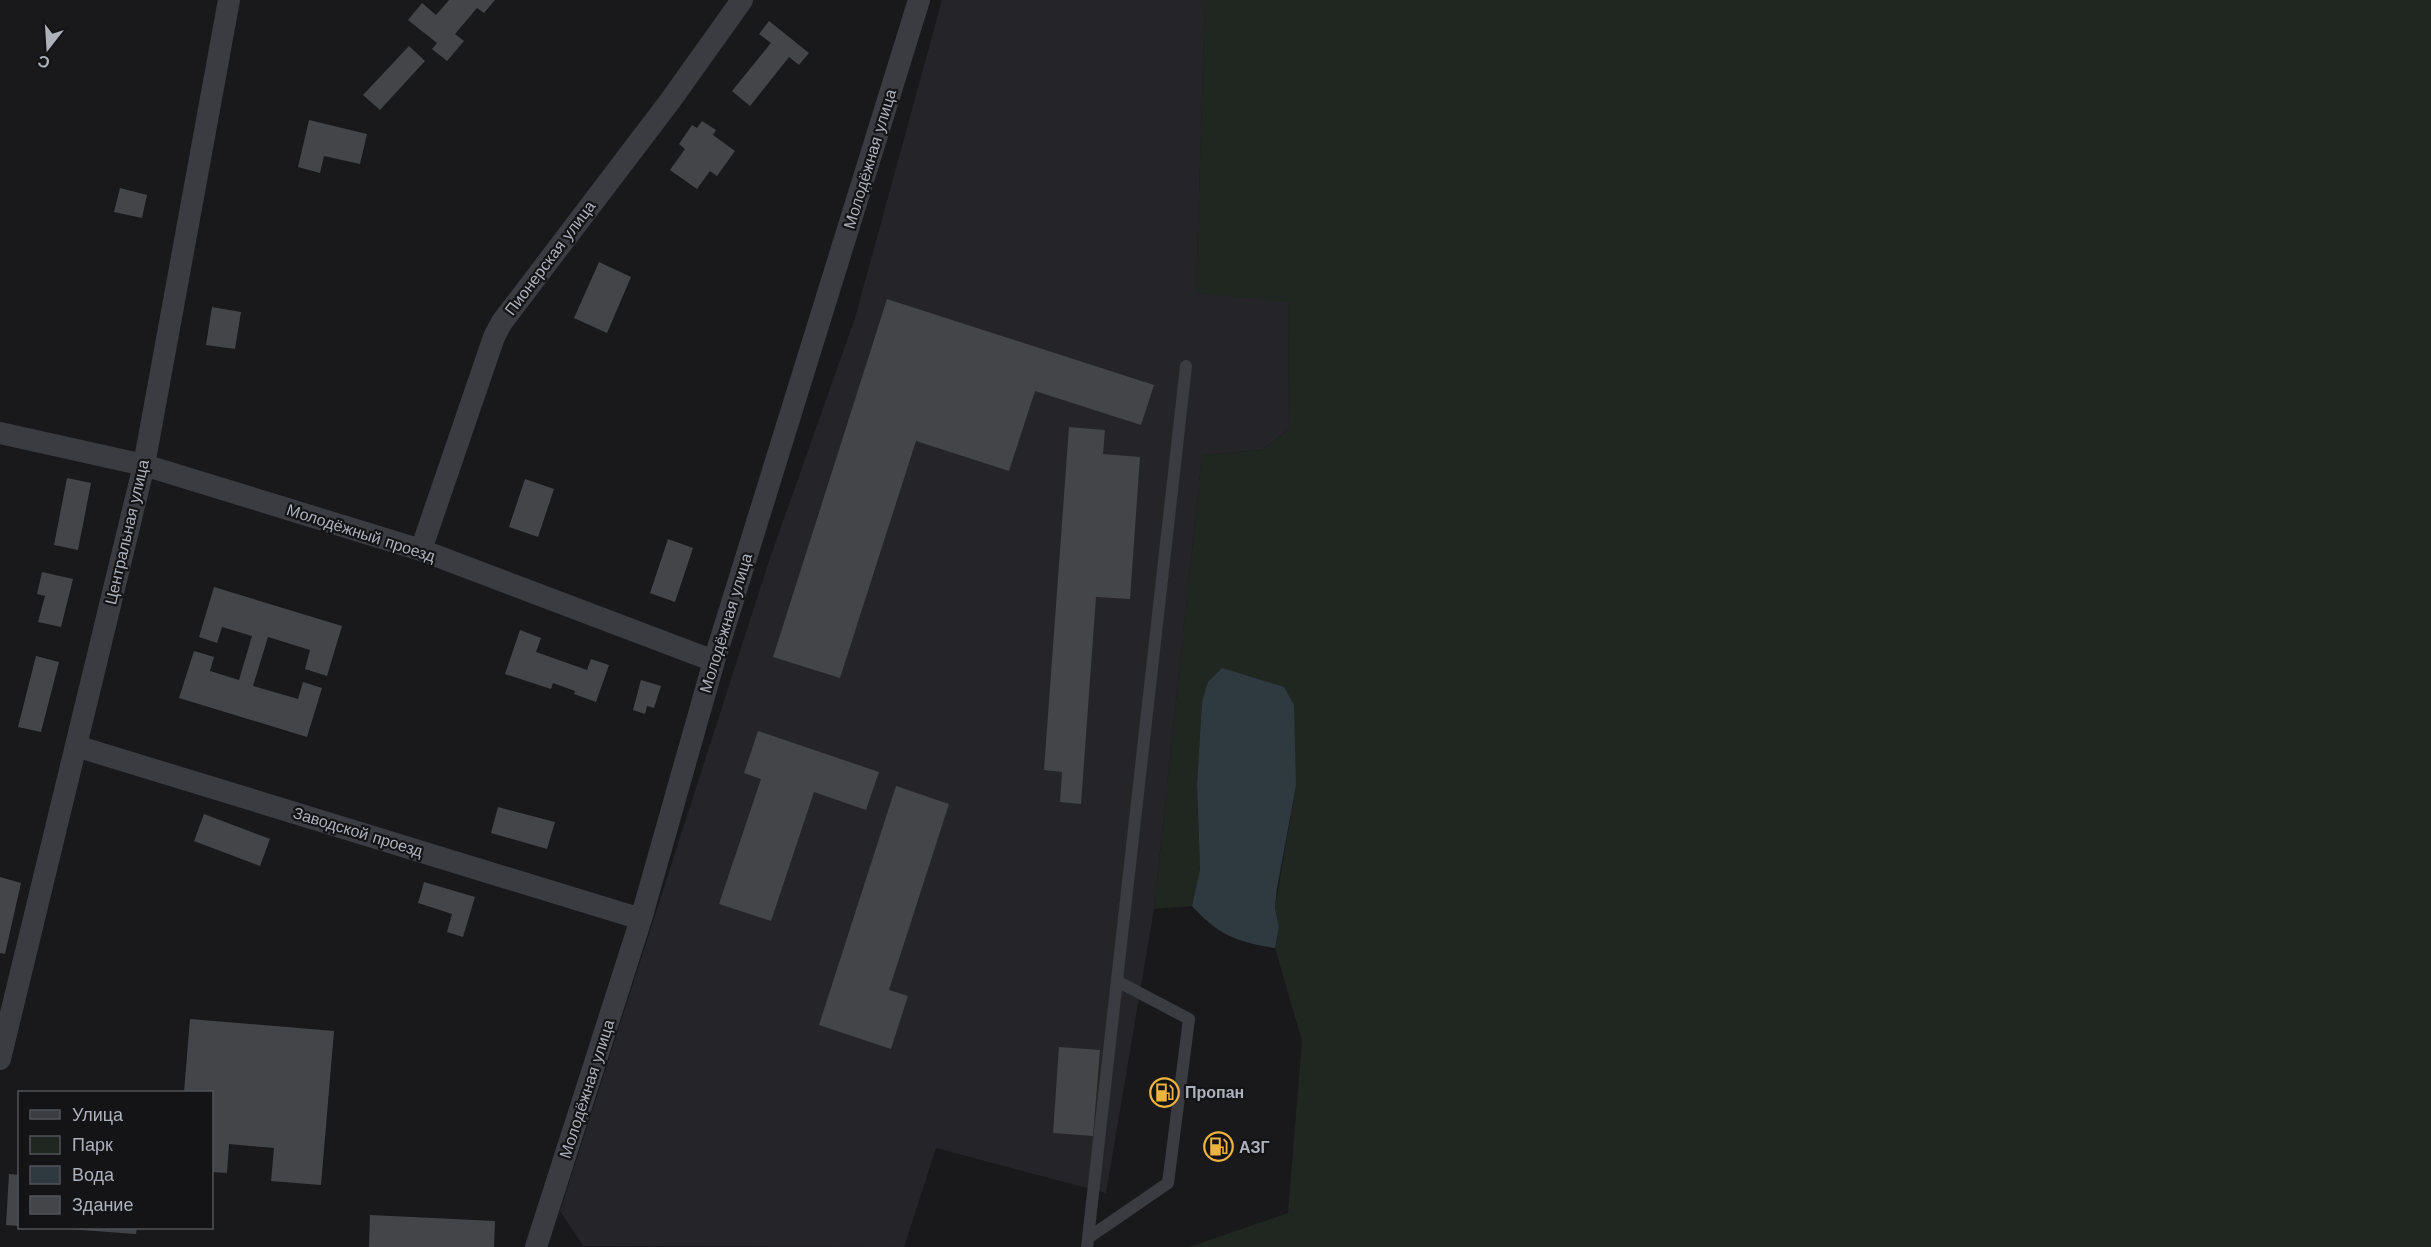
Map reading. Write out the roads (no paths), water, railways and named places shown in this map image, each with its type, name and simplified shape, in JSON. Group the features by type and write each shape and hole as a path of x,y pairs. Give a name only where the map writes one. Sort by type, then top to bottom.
{"street":[{"name":"Центральная улица","path":"0,1059 144,465 229,0"},
{"name":"Пионерская улица","path":"421,550 490,349 502,322 670,101 742,0"},
{"name":"Молодёжная улица","path":"536,1247 641,919 714,661 919,0"},
{"name":"Молодёжный проезд","path":"0,433 144,465 421,550 714,661"},
{"name":"Заводской проезд","path":"76,746 641,919"}],"lane":[{"path":"1087,1243 1186,366"},
{"path":"1087,1243 1168,1183 1189,1019 1117,981"}],"water":[{"path":"1222,668 1284,687 1294,705 1296,786 1277,888 1275,908 1279,927 1275,948 1229,936 1201,916 1192,906 1200,869 1197,784 1202,702 1208,682"}],"place":[{"name":"Пропан","path":"1164,1092"},
{"name":"АЗГ","path":"1218,1147"}]}
